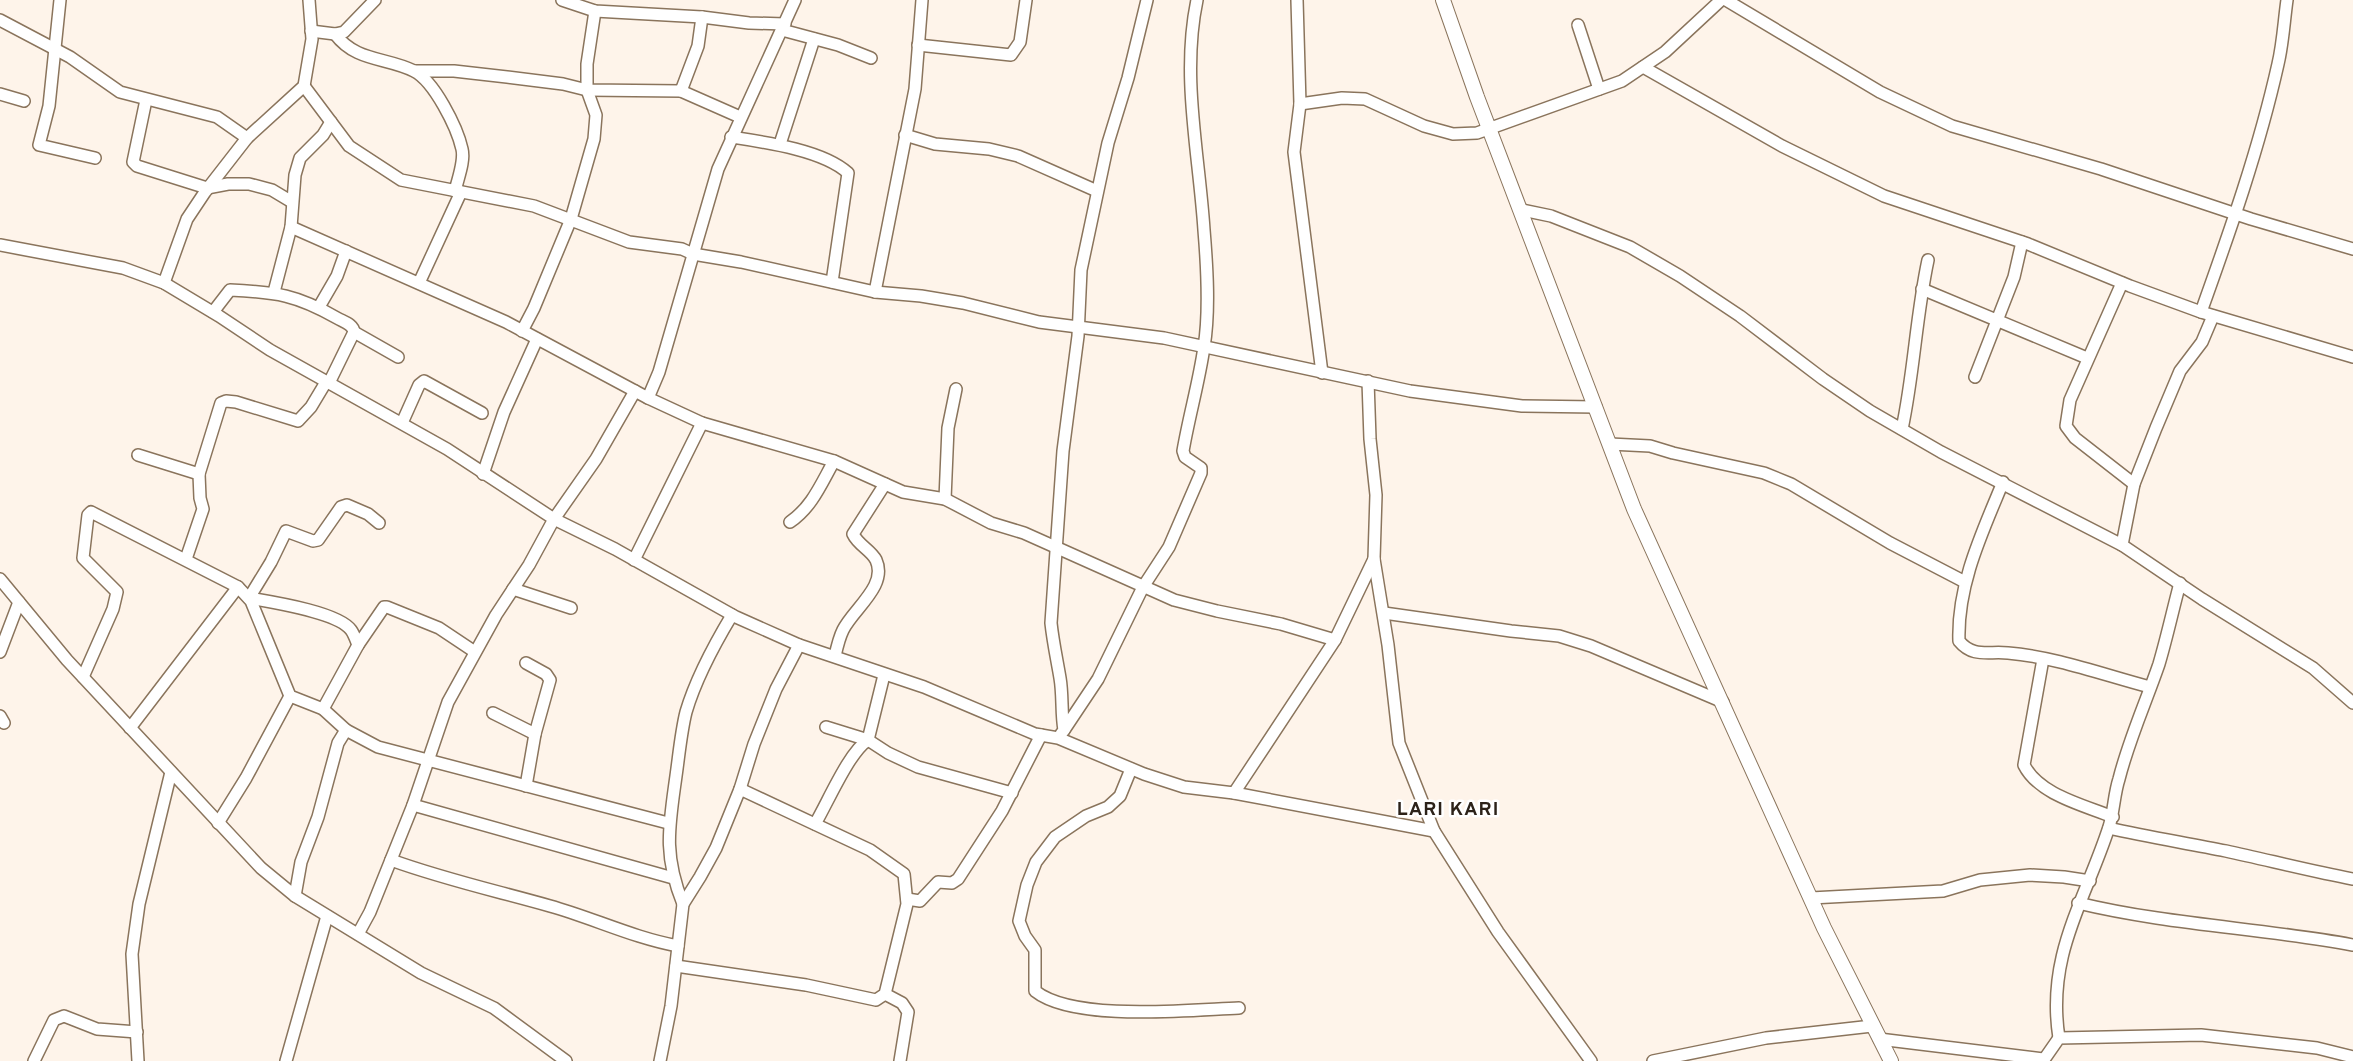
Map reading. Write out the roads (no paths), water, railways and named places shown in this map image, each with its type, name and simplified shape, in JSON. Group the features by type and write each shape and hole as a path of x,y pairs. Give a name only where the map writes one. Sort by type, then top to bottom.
{"street":[{"path":"60,0 49,106 39,145 94,158"},
{"path":"164,284 187,219 207,188 247,138 304,86 311,31 309,0"},
{"path":"311,31 335,34 344,32 375,0"},
{"path":"562,0 594,11 702,17 784,27 871,58"},
{"path":"648,398 659,372 718,169 740,117 784,27 795,0"},
{"path":"875,292 915,89 922,0"},
{"path":"918,45 1011,55 1020,42 1026,0"},
{"path":"1061,734 1061,680 1053,647 1051,623 1063,451 1074,374 1081,270 1097,191 1147,0"},
{"path":"1061,734 1098,679 1143,587 1169,547 1201,473 1201,468 1185,457 1183,451 1205,346 1206,315 1204,230 1192,100 1190,31 1197,0"},
{"path":"1296,0 1300,104 1294,152 1322,373"},
{"path":"1443,0 1634,509 1723,702 1810,898 1891,1061"},
{"path":"1300,104 1342,98 1365,99 1424,126 1453,134 1477,133 1622,81 1665,52 1721,0"},
{"path":"1726,0 1880,92 1952,126 2017,147 2101,169 2237,214 2353,249"},
{"path":"2201,312 2237,214 2279,63 2287,0"},
{"path":"522,331 534,308 571,219 594,139 596,115 586,90 587,64 594,11"},
{"path":"680,91 698,46 702,17"},
{"path":"0,20 56,50 120,92 216,118 247,138"},
{"path":"1578,25 1599,89"},
{"path":"335,34 344,46 357,53 415,72 454,71 507,76 563,84 586,90 680,91 740,117"},
{"path":"780,144 814,38"},
{"path":"1643,67 1782,146 1884,196 2022,242 2122,283 2201,312 2353,357"},
{"path":"415,72 433,88 443,103 462,149 458,191 420,283"},
{"path":"304,86 348,146 401,180 534,206 629,242 682,249 693,254 741,262 875,292 921,296 963,303 1038,322 1077,326 1205,346 1322,373 1368,380 1410,391 1522,406 1596,407"},
{"path":"0,94 24,101"},
{"path":"146,100 133,162 136,166 207,188 228,184 249,184 272,190 292,202"},
{"path":"274,292 290,227 295,175 300,158 323,135 331,122"},
{"path":"905,136 935,144 989,149 1018,156 1097,191"},
{"path":"731,137 780,144 841,166 848,173 832,282"},
{"path":"1522,210 1551,216 1630,247 1680,276 1740,316 1823,379 1870,411 1941,452 2003,482 2122,545 2202,599 2313,668 2353,703"},
{"path":"290,227 420,283 522,331 648,398 702,423 834,461 903,492 945,499 991,523 1024,533 1143,587 1191,604 1281,624 1335,640"},
{"path":"1975,378 2014,277 2022,242"},
{"path":"0,245 123,268 164,284 213,312 270,350 448,449 483,474 554,519 634,560 732,615 799,645 924,687 1035,734 1061,734 1131,769 1184,787 1234,793 1434,831"},
{"path":"319,307 337,276 346,251"},
{"path":"1902,429 1910,391 1922,289 1928,260"},
{"path":"2122,283 2087,358 2070,400 2066,426 2075,438 2134,484"},
{"path":"1922,289 2087,358"},
{"path":"213,312 230,290 274,292 297,298 319,307 350,325 354,332 398,357"},
{"path":"2122,545 2134,484 2180,371 2202,342 2213,316"},
{"path":"186,559 203,509 200,498 199,474 221,403 226,401 236,402 298,421 311,407 328,382 354,332"},
{"path":"483,474 504,412 537,339"},
{"path":"1368,380 1370,439 1376,495 1374,559 1384,613 1399,743 1434,831 1498,932 1591,1061"},
{"path":"402,423 419,385 424,381 482,413"},
{"path":"945,499 948,428 956,389"},
{"path":"358,934 370,912 414,805 448,702 475,652 554,519 596,459 635,391"},
{"path":"634,560 702,423"},
{"path":"1610,444 1650,446 1764,473 1791,484 1890,544 1965,582"},
{"path":"138,455 199,474"},
{"path":"790,522 801,514 813,499 834,461"},
{"path":"2003,482 1980,538 1965,582 1958,626 1959,641 1966,650 2025,654 2150,687"},
{"path":"835,656 843,630 876,582 879,570 875,558 856,542 853,534 885,484"},
{"path":"249,598 271,562 286,531 313,541 318,540 341,507 347,505 368,514 379,523"},
{"path":"83,677 113,610 117,592 83,558 90,513 98,515 238,586 249,598 290,696 323,709 346,730 378,747 429,762 668,823"},
{"path":"1234,793 1335,640 1374,559"},
{"path":"0,579 83,677 261,868 295,896 421,973 494,1008 566,1061"},
{"path":"1879,1039 2043,1060 2058,1038 2055,1012 2062,950 2078,903 2090,881 2111,822 2118,780 2159,662 2180,583"},
{"path":"130,728 238,586"},
{"path":"513,589 571,608"},
{"path":"249,598 297,607 340,621 351,630 358,645"},
{"path":"0,652 18,602"},
{"path":"323,709 358,645 380,611 387,607 438,628 475,652"},
{"path":"1384,613 1559,636 1591,646 1723,702"},
{"path":"683,904 673,878 668,843 668,823 686,712 715,644 732,615"},
{"path":"660,1061 676,966 683,904 716,848 740,789 754,744 776,689 799,645"},
{"path":"2043,659 2024,765 2029,775 2057,795 2111,822 2170,842 2225,851 2353,879"},
{"path":"526,663 546,674 550,680 535,734 526,786"},
{"path":"815,824 849,761 861,745 868,740 884,675"},
{"path":"218,823 246,778 290,696"},
{"path":"493,713 535,734"},
{"path":"826,727 868,740 888,753 918,767 1012,793"},
{"path":"295,896 302,862 318,818 338,743 346,730"},
{"path":"907,899 920,901 938,882 952,883 958,879 1012,793 1041,735"},
{"path":"1131,769 1120,796 1108,807 1086,816 1055,837 1036,862 1027,885 1019,921 1025,936 1035,950 1035,992 1042,997 1085,1009 1120,1012 1238,1008"},
{"path":"138,1061 132,954 138,912 171,772"},
{"path":"676,966 806,985 876,1000 884,994 907,899 904,874 870,850 740,789"},
{"path":"414,805 673,878"},
{"path":"392,860 430,875 550,906 653,942 678,946"},
{"path":"1810,898 1943,891 1980,880 2030,875 2090,881"},
{"path":"2078,903 2117,912 2306,936 2353,945"},
{"path":"286,1061 327,916"},
{"path":"884,994 902,1004 908,1012 900,1061"},
{"path":"34,1061 54,1020 64,1016 97,1029 137,1032"},
{"path":"1653,1061 1766,1038 1872,1026"},
{"path":"2058,1038 2201,1035 2317,1048 2353,1057"}],"district":[{"name":"LARI KARI","path":"1448,810"}]}
